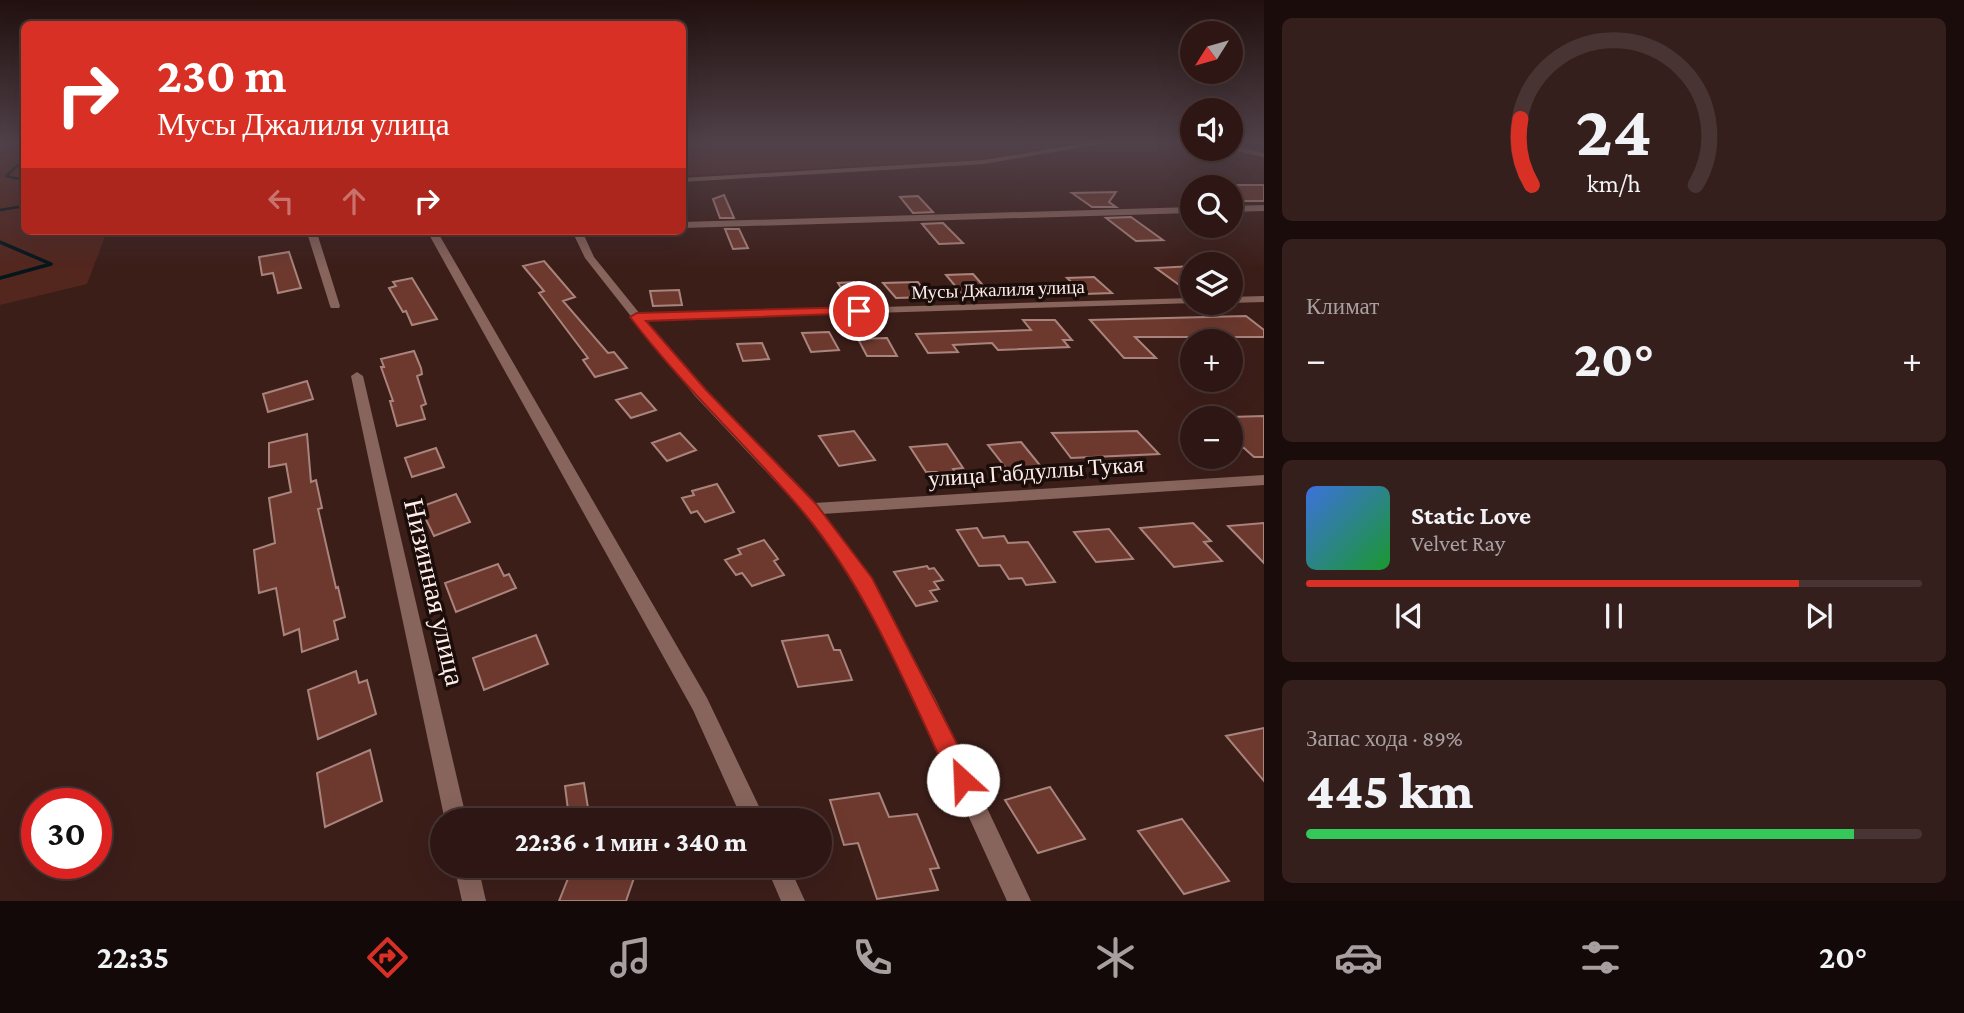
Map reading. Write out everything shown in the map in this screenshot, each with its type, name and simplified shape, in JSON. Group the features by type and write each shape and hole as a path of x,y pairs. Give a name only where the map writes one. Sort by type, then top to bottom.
{"street":[{"path":"1243,209 1264,208"},
{"path":"686,225 1180,211"},
{"path":"314,235 335,306"},
{"path":"434,235 700,704 749,808"},
{"path":"579,235 590,258 637,317 701,393 810,509 865,583 929,707 1019,901"},
{"path":"1243,300 1264,299"},
{"name":"Мусы Джалиля улица","path":"637,317 1180,301"},
{"name":"Низинная улица","path":"357,376 453,808"},
{"name":"улица Габдуллы Тукая","path":"810,509 1264,480"},
{"path":"469,878 474,901"},
{"path":"782,878 793,901"}],"shaded area":[{"path":"0,183 21,183 21,235 105,235 87,284 0,305"}],"building":[{"path":"1243,185 1264,185 1264,201 1243,201"},
{"path":"1116,192 1109,202 1116,207 1092,207 1072,193"},
{"path":"724,195 734,218 720,218 713,199"},
{"path":"918,196 933,212 913,213 900,197"},
{"path":"1131,217 1163,240 1136,241 1106,218"},
{"path":"943,223 963,243 939,244 922,224"},
{"path":"725,229 739,229 748,248 733,249"},
{"path":"289,252 301,288 278,293 273,273 262,275 259,257"},
{"path":"544,261 575,297 563,301 608,353 614,352 627,368 595,377 583,360 588,358 539,293 544,291 523,266"},
{"path":"1180,267 1180,286 1156,268"},
{"path":"973,274 988,291 961,293 946,275"},
{"path":"1094,277 1112,293 1084,294 1067,278"},
{"path":"412,278 437,319 412,325 406,311 403,312 389,288 396,286 393,282"},
{"path":"854,282 863,297 847,298 838,283"},
{"path":"918,282 929,297 896,298 883,283"},
{"path":"679,290 682,305 653,306 650,291"},
{"path":"1246,316 1264,330 1264,337 1243,337 1243,329 1180,329 1180,337 1135,337 1156,358 1124,358 1090,320"},
{"path":"1023,320 1055,320 1072,340 1063,340 1069,347 998,350 992,343 953,345 958,352 928,353 916,334 1031,330"},
{"path":"829,332 839,350 811,352 802,333"},
{"path":"887,338 897,356 867,356 858,339"},
{"path":"762,343 769,359 743,361 737,344"},
{"path":"414,351 422,374 417,376 426,404 421,406 425,419 397,426 381,359"},
{"path":"307,381 313,399 268,412 263,394"},
{"path":"641,393 656,410 631,418 616,400"},
{"path":"1264,416 1264,457 1254,457 1243,448 1243,417"},
{"path":"854,431 875,460 839,466 819,436"},
{"path":"1137,431 1159,454 1071,458 1052,433"},
{"path":"680,433 696,450 667,461 652,443"},
{"path":"307,434 311,482 316,480 322,508 318,509 345,617 334,621 338,639 302,652 299,629 284,635 276,588 259,593 254,550 275,543 269,498 291,492 286,464 269,467 269,443"},
{"path":"1021,442 1043,469 1009,472 988,445"},
{"path":"947,444 963,468 953,469 958,476 940,477 937,472 926,472 910,447"},
{"path":"436,448 444,467 412,477 405,458"},
{"path":"717,484 734,512 705,522 697,511 691,513 682,498 694,495 692,491"},
{"path":"456,494 470,522 434,536 420,507"},
{"path":"1193,523 1211,541 1204,542 1222,561 1174,567 1140,528"},
{"path":"1264,523 1264,563 1228,526"},
{"path":"977,528 983,538 1004,536 1008,543 1028,542 1055,582 1026,585 1022,578 1009,579 1000,565 979,566 957,530"},
{"path":"1109,529 1133,559 1096,562 1074,532"},
{"path":"764,540 778,559 774,561 784,575 752,586 742,573 736,575 725,560 741,554 738,549"},
{"path":"498,564 504,576 509,574 516,588 456,612 445,583"},
{"path":"927,566 929,569 934,568 943,580 934,582 939,589 930,591 937,601 916,606 894,572"},
{"path":"536,635 548,664 484,690 473,658"},
{"path":"828,635 834,650 840,650 852,680 798,687 782,641"},
{"path":"356,671 359,683 367,680 376,714 318,739 308,690"},
{"path":"1264,728 1264,781 1226,736"},
{"path":"370,750 382,801 325,827 317,773"},
{"path":"584,783 588,808 568,808 565,786"},
{"path":"1050,787 1085,839 1038,853 1005,800"},
{"path":"879,793 889,817 917,814 939,868 930,869 938,890 877,899 858,843 844,845 830,800"},
{"path":"1182,819 1229,881 1184,894 1138,831"},
{"path":"568,878 634,878 626,901 559,901"}],"waterway":[{"path":"0,210 21,206"},
{"path":"0,242 51,264 0,278"}],"route":[{"path":"859,311 637,317 701,393 810,509 865,583 963,780"}]}
